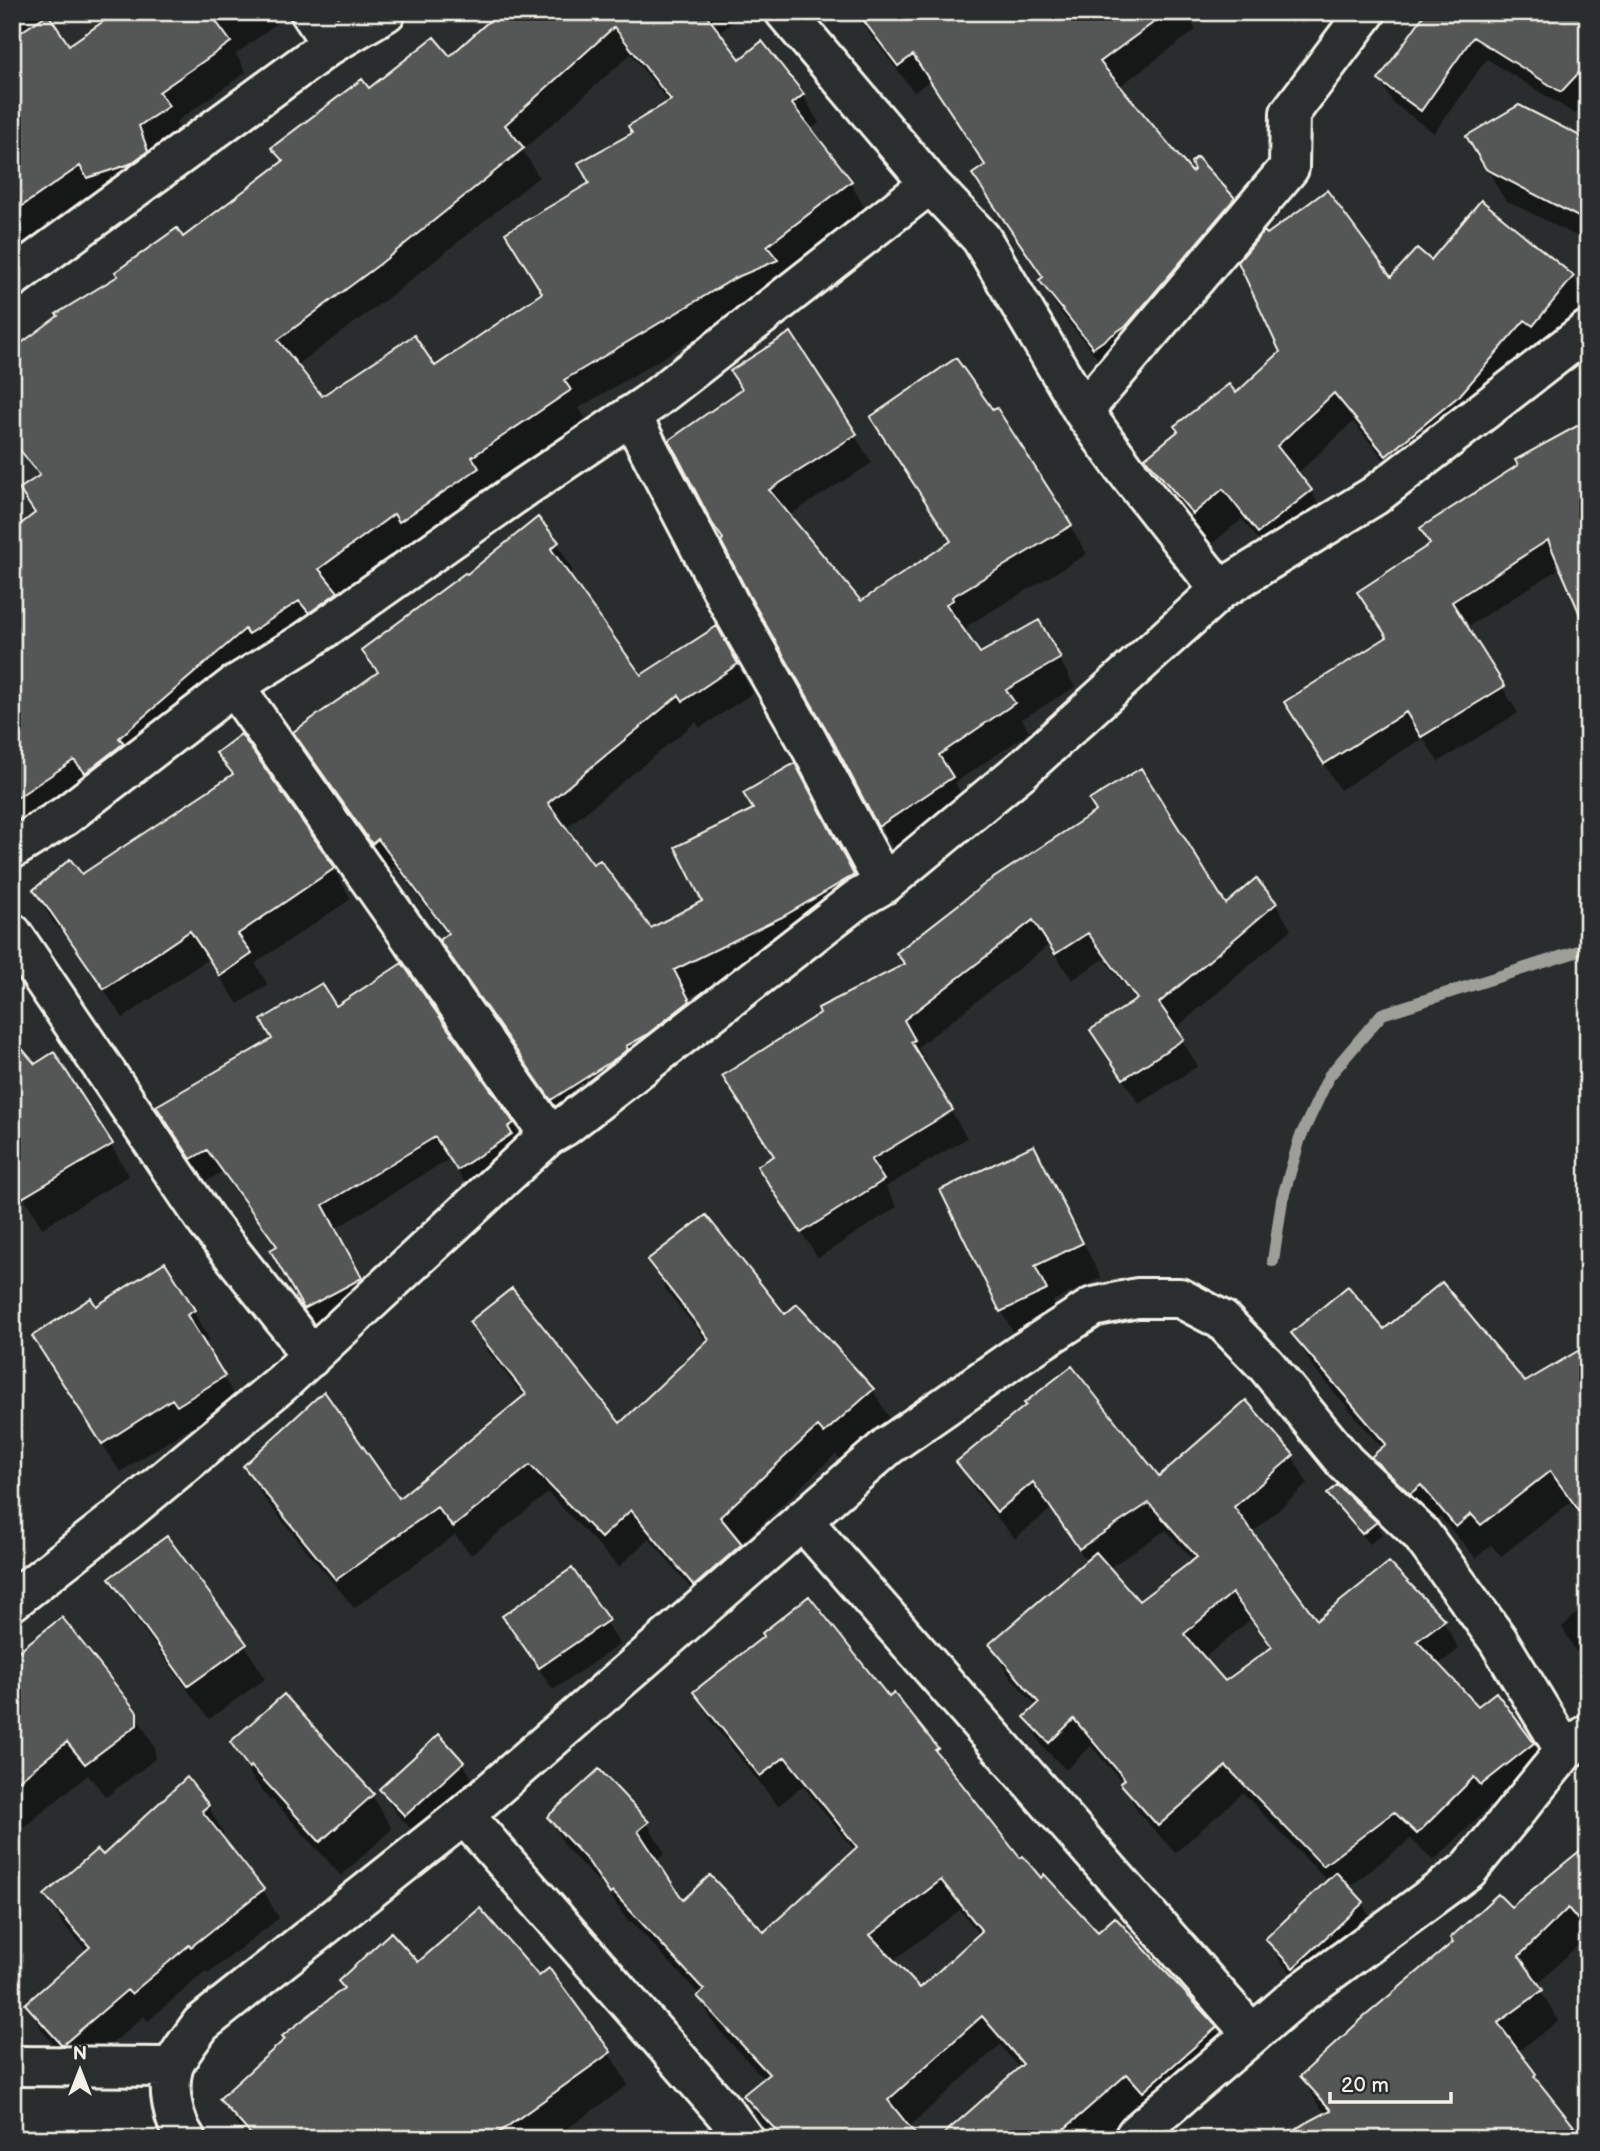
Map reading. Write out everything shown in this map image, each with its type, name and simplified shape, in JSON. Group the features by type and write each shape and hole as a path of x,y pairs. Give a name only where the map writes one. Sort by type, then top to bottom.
{"street":[{"path":"310,12 331,44"},
{"path":"12,278 331,44 386,12"},
{"path":"785,12 929,184 981,237 1083,411 1220,590"},
{"path":"1083,411 1289,168 1290,113 1366,12"},
{"path":"12,849 65,816 234,686 305,642 631,415 929,184"},
{"path":"12,1601 126,1512 310,1358 548,1136 565,1126 856,900 884,884 1023,769 1220,590 1374,496 1588,330"},
{"path":"631,415 731,607 807,740 884,884"},
{"path":"234,686 548,1136"},
{"path":"12,933 206,1222 295,1332 310,1358"},
{"path":"186,2139 179,2129 171,2098 173,2067 201,2024 464,1815 888,1446 1093,1307 1137,1298 1180,1298 1222,1320 1266,1365 1345,1462 1422,1534 1576,1743 1468,1870 1298,1995 1136,2133 1133,2139"},
{"path":"802,1520 1252,2035"},
{"path":"464,1815 726,2114 744,2139"},
{"path":"12,2066 173,2067"}],"building":[{"path":"117,12 209,12 231,42 159,92 169,106 139,126 148,151 130,164 87,178 80,166 12,213 12,38 48,14 69,45"},
{"path":"499,12 704,12 740,59 762,41 804,94 792,104 852,181 767,246 778,260 735,278 564,380 571,390 472,457 479,468 399,522 394,514 319,569 338,592 309,613 299,601 248,634 245,629 119,738 124,743 85,773 74,760 12,801 12,531 35,513 19,489 40,475 12,440 12,350 58,316 56,314 118,276 115,272 177,228 183,237 283,161 271,148 362,79 369,88 434,37 450,56","holes":["614,27 671,100 628,126 632,133 578,163 589,183 505,233 542,293 435,366 414,335 322,396 278,340 380,264 524,148 505,125"]},
{"path":"857,12 1168,12 1100,62 1192,172 1194,170 1191,162 1197,157 1235,198 1128,324 1093,348 1039,280 1043,277 972,174 985,165 913,55 898,66"},
{"path":"1426,12 1588,12 1588,63 1561,92 1473,37 1421,111 1378,80"},
{"path":"1519,105 1588,140 1588,222 1486,169 1466,136"},
{"path":"1327,190 1391,277 1417,248 1431,260 1481,200 1574,276 1533,326 1525,320 1460,395 1386,456 1334,393 1277,446 1312,490 1258,533 1223,489 1193,514 1145,458 1178,431 1174,426 1229,384 1236,393 1280,352 1238,262 1264,231 1267,234"},
{"path":"791,332 857,434 769,490 861,601 951,541 870,417 956,358 993,410 997,408 1072,525 952,597 953,600 946,604 980,653 1039,620 1061,658 1006,690 1015,703 939,755 953,777 878,827 833,741 750,597 721,541 723,539 669,440 742,389 730,371"},
{"path":"1588,420 1588,633 1548,540 1452,602 1505,686 1421,737 1406,712 1324,764 1284,702 1387,637 1357,592 1430,544 1420,528 1518,465 1515,460"},
{"path":"538,517 559,542 551,549 641,675 717,626 738,664 683,701 679,695 548,803 593,864 600,860 651,928 702,901 675,847 753,809 743,793 795,763 854,875 782,917 674,970 690,1001 645,1036 626,1046 628,1049 618,1057 551,1100 439,940 448,933 378,839 372,844 293,732 378,672 361,650 467,574"},
{"path":"241,734 335,868 238,934 252,954 220,976 190,931 104,989 33,890 70,859 82,874 233,774 216,753"},
{"path":"1141,768 1226,904 1256,878 1277,903 1159,1003 1184,1039 1123,1079 1090,1030 1137,999 1088,933 1055,954 1033,920 904,1020 915,1040 911,1042 953,1110 871,1160 884,1180 801,1233 757,1166 774,1156 722,1076 820,1013 818,1008 905,964 896,953 986,883 1096,811 1089,800"},
{"path":"402,963 514,1123 508,1127 512,1134 457,1170 435,1137 323,1205 362,1278 304,1309 270,1250 277,1246 207,1150 191,1159 156,1106 272,1039 261,1020 322,983 336,1006"},
{"path":"12,1037 35,1064 54,1052 113,1144 22,1198 12,1177"},
{"path":"1034,1145 1083,1243 1035,1266 1047,1290 1000,1312 940,1190"},
{"path":"706,1215 785,1314 797,1304 874,1389 824,1433 818,1426 720,1517 742,1544 694,1586 631,1510 601,1538 530,1465 453,1527 437,1507 336,1580 243,1466 324,1391 399,1498 526,1394 469,1322 512,1288 620,1423 709,1339 647,1260"},
{"path":"165,1262 195,1310 187,1315 225,1376 177,1406 172,1399 102,1444 32,1336 91,1298 96,1306"},
{"path":"1442,1282 1525,1382 1588,1345 1588,1523 1550,1471 1481,1525 1471,1514 1456,1527 1421,1485 1410,1494 1371,1457 1386,1444 1291,1333 1348,1286 1384,1329"},
{"path":"1072,1366 1159,1476 1246,1400 1294,1455 1234,1507 1317,1620 1389,1562 1445,1620 1417,1641 1478,1706 1496,1692 1534,1743 1481,1785 1474,1777 1417,1834 1394,1812 1323,1866 1226,1766 1158,1826 1120,1783 1125,1779 1074,1719 1049,1743 1024,1717 1039,1703 989,1644 1096,1552 1139,1601 1197,1557 1149,1503 1079,1549 1033,1482 997,1512 956,1462 1026,1405 1024,1403","holes":["1232,1593 1272,1647 1225,1681 1184,1634"]},
{"path":"1337,1485 1377,1522 1362,1534 1327,1494"},
{"path":"167,1536 247,1644 188,1686 109,1578"},
{"path":"572,1568 609,1620 539,1668 502,1616"},
{"path":"809,1596 889,1697 894,1693 1020,1858 1023,1856 1041,1878 1044,1874 1098,1932 1115,1917 1217,2027 1143,2092 1127,2074 1053,2139 938,2139 1023,2064 982,2016 888,2100 919,2139 784,2139 743,2095 769,2074 697,1996 704,1990 613,1892 610,1894 588,1861 547,1817 599,1769 649,1822 638,1831 683,1900 710,1875 764,1932 857,1847 785,1757 760,1776 693,1692 764,1636 762,1633","holes":["941,1880 982,1931 920,1988 870,1935"]},
{"path":"62,1617 137,1712 137,1725 85,1764 67,1742 12,1786 12,1656"},
{"path":"284,1694 374,1794 320,1842 251,1766 249,1768 230,1742"},
{"path":"439,1734 464,1762 405,1816 379,1789"},
{"path":"187,1777 209,1805 202,1811 264,1889 191,1947 189,1945 131,1994 127,1990 61,2044 25,2004 90,1947 44,1895 97,1849 103,1855"},
{"path":"1588,1844 1588,1932 1568,1908 1519,1956 1543,1990 1498,2023 1536,2074 1534,2076 1584,2139 1276,2139 1331,2110 1300,2076 1364,2017 1453,1942 1450,1938 1498,1894 1511,1907"},
{"path":"1336,1872 1364,1902 1293,1968 1265,1939"},
{"path":"480,1908 539,1976 549,1968 611,2052 490,2139 255,2139 219,2099 285,2039 282,2036 344,1988 338,1981 391,1932 418,1962"}],"waterway":[{"path":"1273,1261 1282,1200 1300,1138 1329,1076 1382,1014 1588,948"}]}
